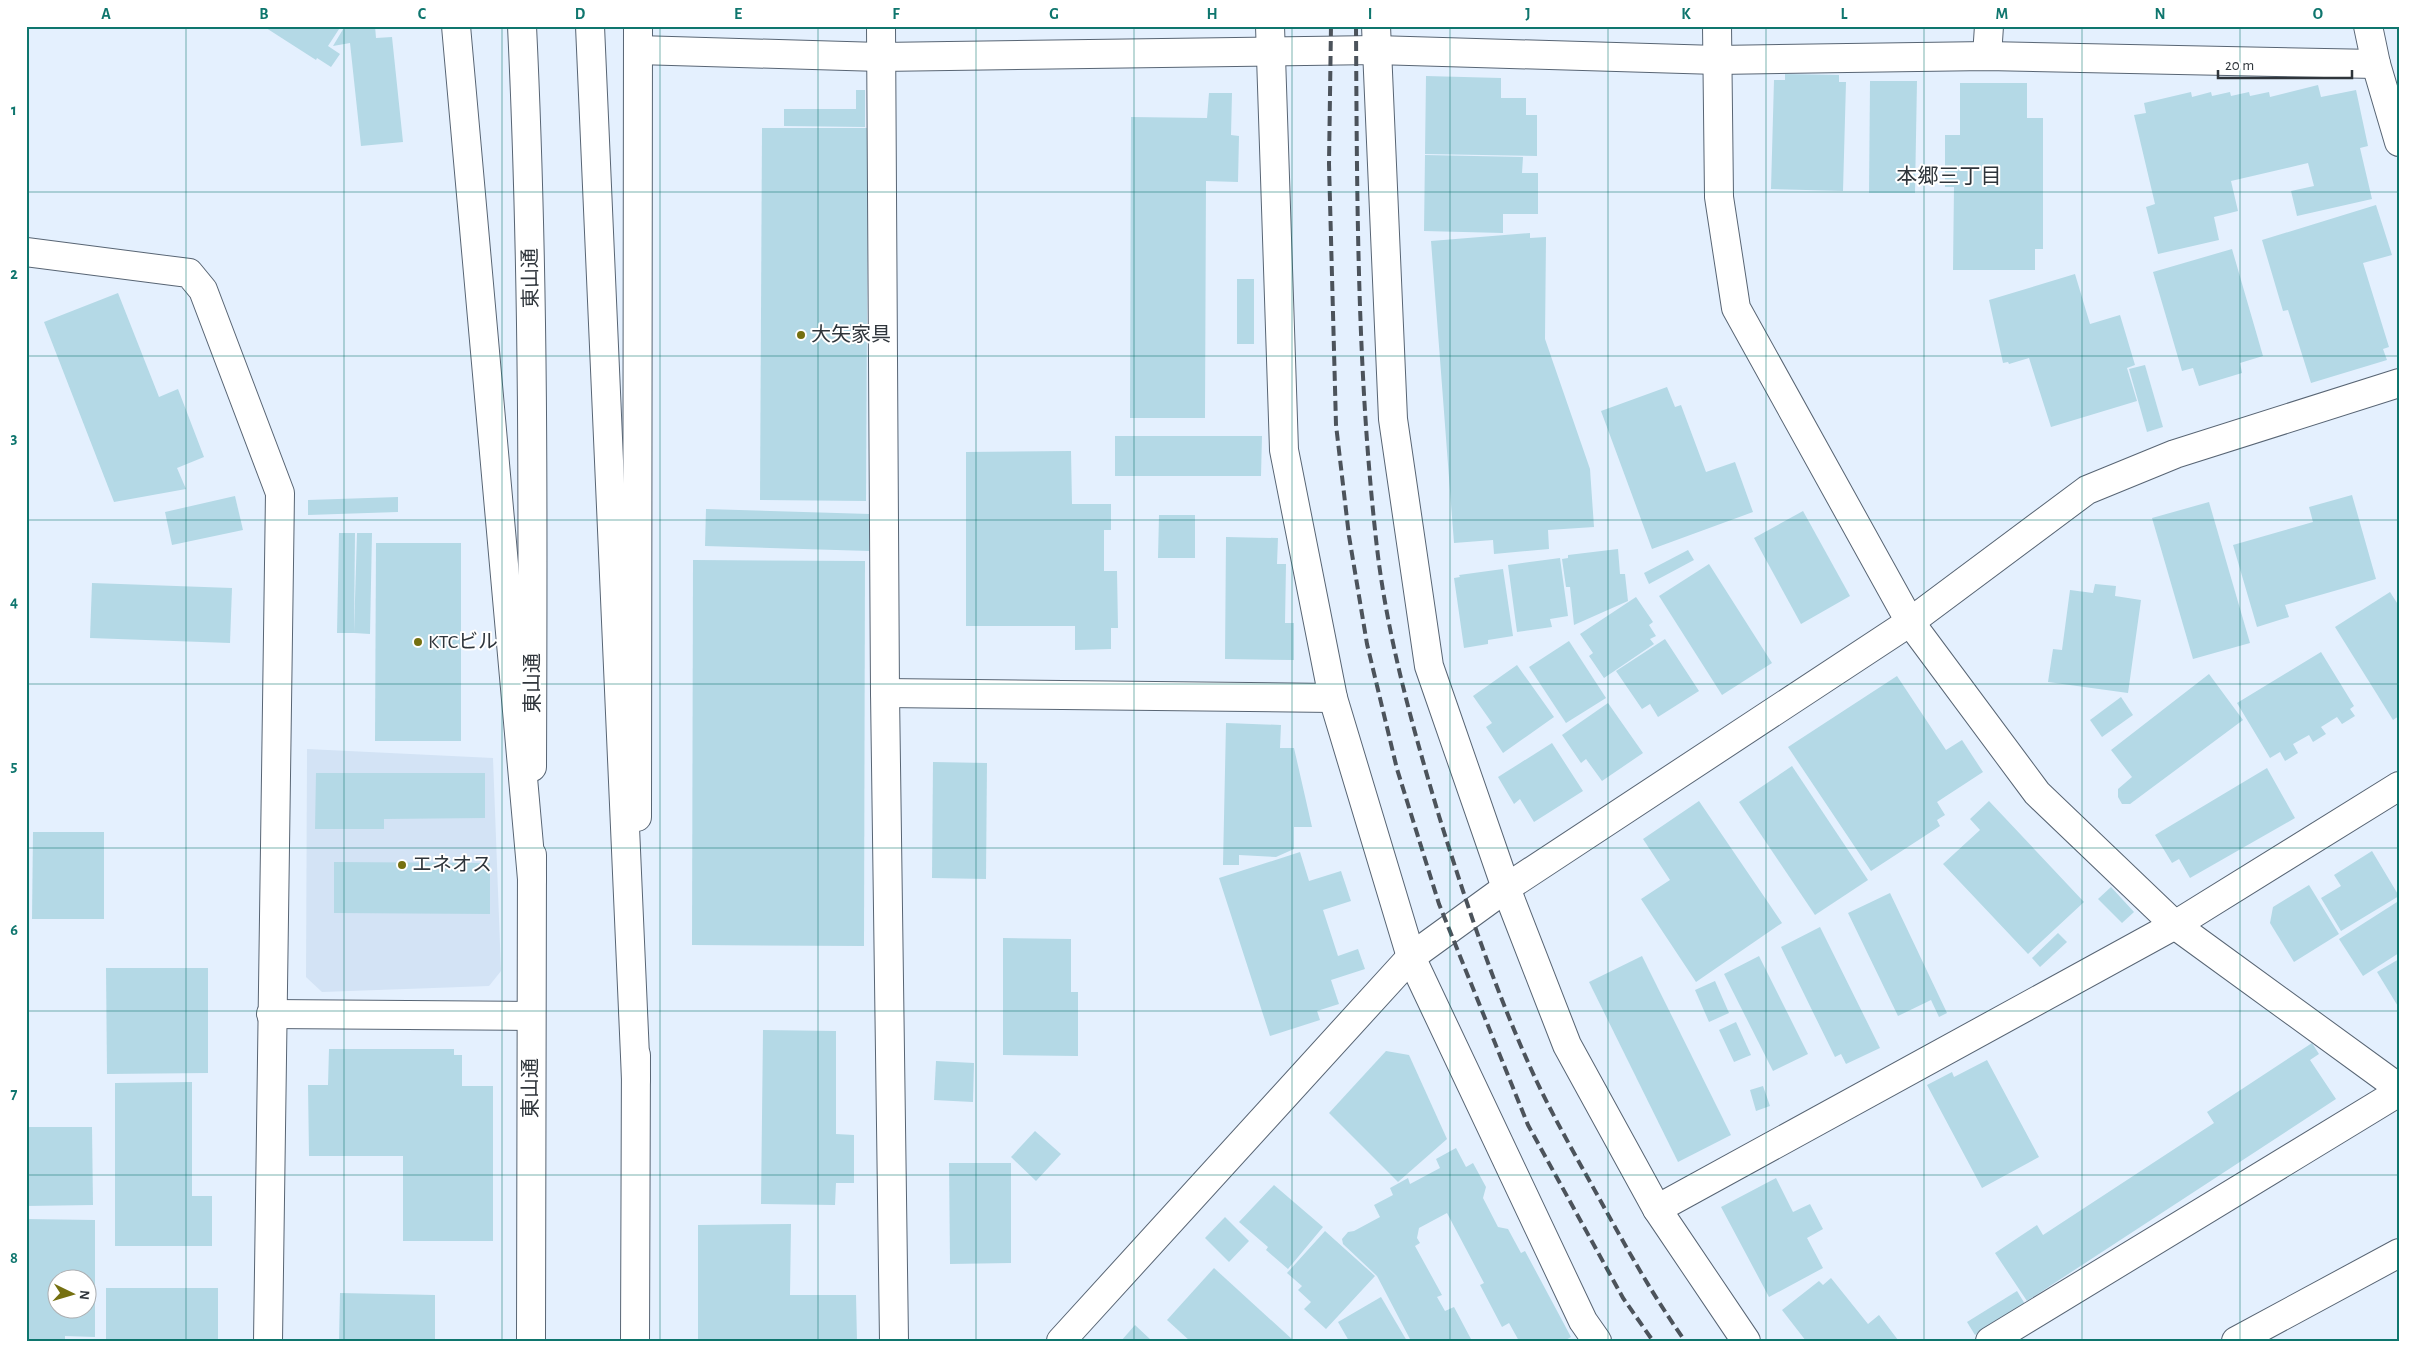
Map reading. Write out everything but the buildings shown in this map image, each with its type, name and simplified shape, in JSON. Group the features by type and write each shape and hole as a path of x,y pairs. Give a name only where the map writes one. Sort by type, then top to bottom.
{"main road":[{"path":"454,26 459,58 532,879"},
{"name":"東山通","path":"522,26 528,152 533,351 530,1016 531,1341"},
{"path":"590,26 636,1079"},
{"path":"881,26 885,692 894,1341"},
{"path":"1270,26 1284,450 1333,698 1411,957 1579,1312 1597,1341"},
{"path":"1717,26 1719,197 1736,308 1910,622 2037,793 2175,925 2399,1088"},
{"path":"1987,56 1989,26"},
{"path":"2368,26 2376,64 2399,142"},
{"path":"634,1341 638,38 880,57 1270,53 1376,38 1717,60 1987,56 2376,64"},
{"path":"1376,38 1393,419 1429,666 1506,888 1567,1045 1657,1209 1746,1341"},
{"path":"26,252 189,273 203,290 280,493 271,1014 268,1341"},
{"path":"1061,1341 1411,957 1506,888 1910,622 2087,490 2175,454 2399,383"},
{"path":"885,692 1333,698"},
{"path":"1657,1209 2175,925 2399,786"},
{"path":"271,1014 530,1016"},
{"path":"1990,1341 2399,1092"},
{"path":"2236,1341 2399,1253"}],"shaded area":[{"name":"エネオス","path":"307,749 493,758 501,971 489,986 322,992 306,977"}],"railway":[{"path":"1331,26 1329,164 1336,425 1349,536 1367,644 1397,769 1439,904 1528,1125 1623,1298 1653,1341"},
{"path":"1356,26 1359,283 1365,411 1380,574 1401,679 1429,782 1460,883 1522,1050 1567,1141 1619,1235 1685,1341"}],"place":[{"name":"大矢家具","path":"801,335"},
{"name":"KTCビル","path":"418,642"},
{"name":"エネオス","path":"402,865"}],"district":[{"name":"本郷三丁目","path":"1949,176"}]}
